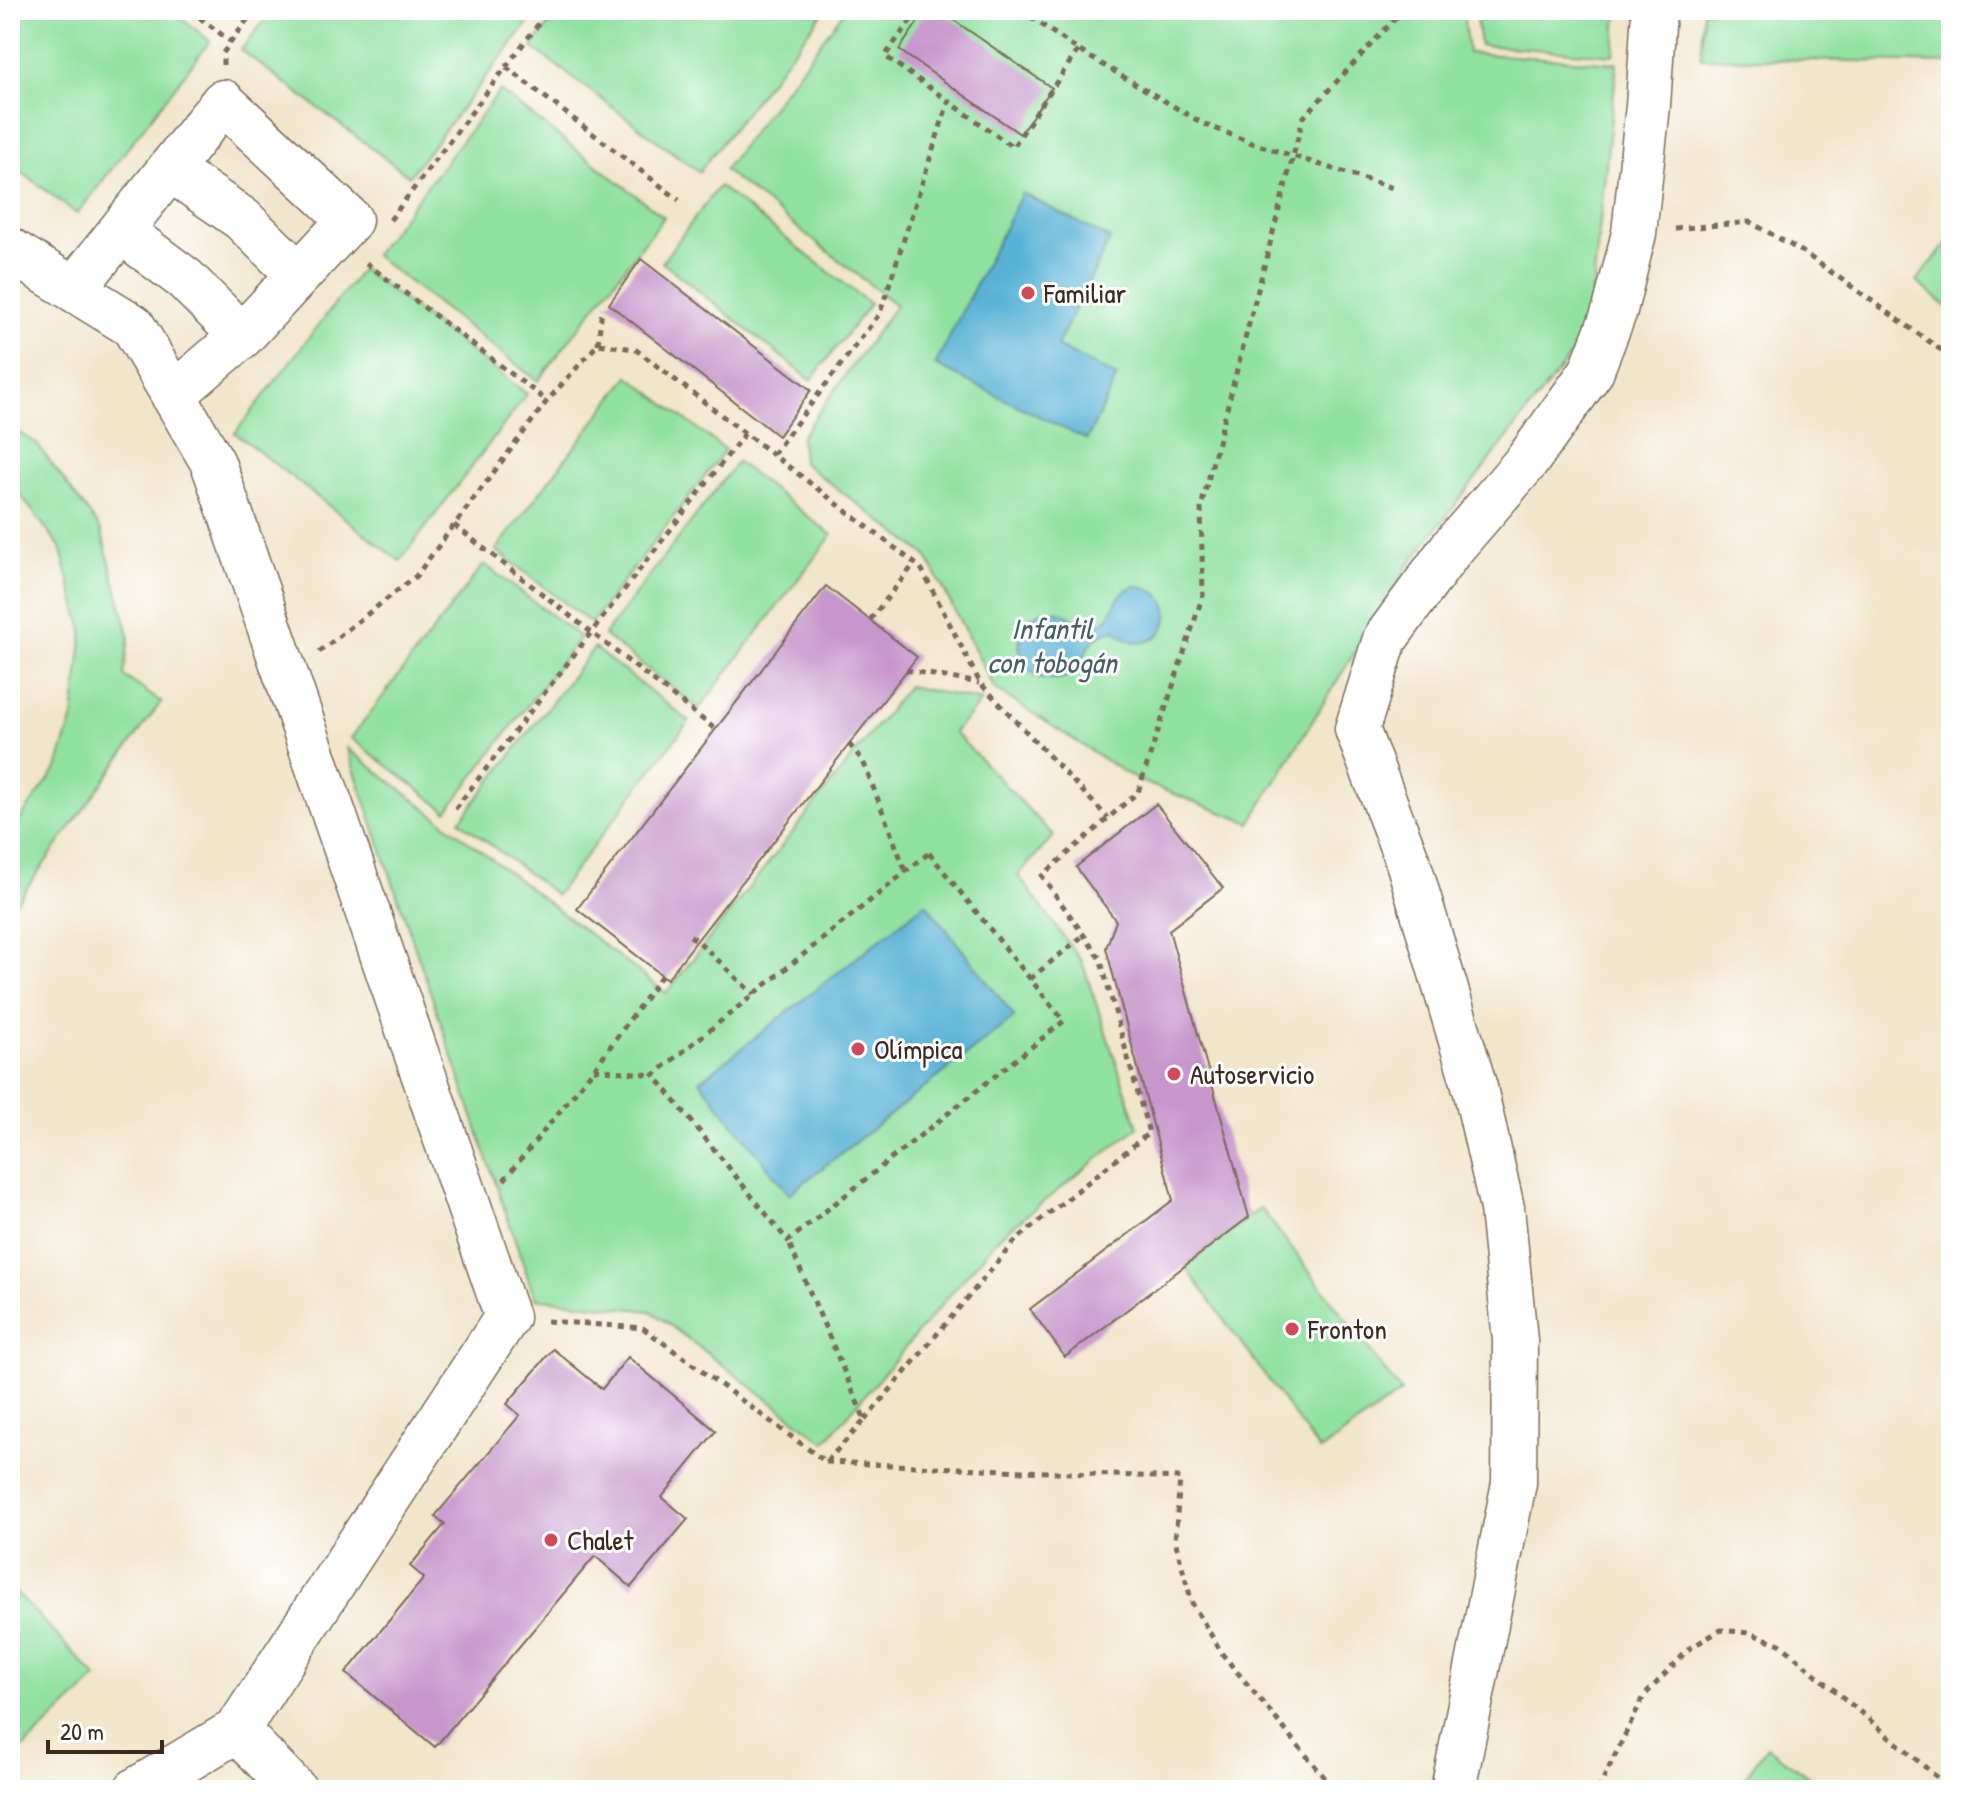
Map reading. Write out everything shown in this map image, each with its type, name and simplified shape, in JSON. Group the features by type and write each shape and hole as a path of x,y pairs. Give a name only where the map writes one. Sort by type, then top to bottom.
{"street":[{"path":"1453,1790 1514,1483 1515,1340 1502,1208 1475,1088 1409,865 1357,729 1385,639 1451,549 1527,461 1591,372 1615,310 1634,233 1648,106 1654,10"},
{"path":"74,289 223,102 350,220 242,336 173,395"},
{"path":"170,169 242,219 299,275"},
{"path":"121,231 185,279 242,336"},
{"path":"10,250 133,326 213,463 507,1317 237,1730 136,1790"},
{"path":"237,1730 295,1790"}],"path":[{"path":"190,10 230,41"},
{"path":"223,102 223,53 254,10"},
{"path":"388,223 548,10"},
{"path":"918,10 885,56 1013,147 1078,50"},
{"path":"1021,10 1078,50 1202,123 1393,188"},
{"path":"826,1462 1016,1240 1149,1133 1100,958 1042,876 1138,792 1203,595 1201,507 1303,118 1403,10"},
{"path":"506,67 679,200"},
{"path":"773,454 880,313 948,103"},
{"path":"1634,233 1750,222 1803,252 1951,357"},
{"path":"333,239 547,401"},
{"path":"286,677 416,576 547,401 598,344 602,308"},
{"path":"598,344 635,349 921,568 980,683 1108,818"},
{"path":"455,809 746,433"},
{"path":"454,525 715,729"},
{"path":"870,620 915,563"},
{"path":"906,670 980,683"},
{"path":"849,744 863,761 906,872"},
{"path":"594,1069 654,1075 929,853 1064,1021 788,1241"},
{"path":"1030,979 1084,935"},
{"path":"690,936 754,995"},
{"path":"473,1218 594,1069 662,975"},
{"path":"654,1075 788,1241 865,1420"},
{"path":"507,1317 643,1328 826,1462 1180,1478 1175,1540 1192,1603 1223,1655 1335,1790"},
{"path":"1598,1790 1644,1696 1690,1648 1721,1630 1749,1633 1780,1644 1951,1789"}],"green space":[{"path":"10,10 171,10 210,41 77,214 10,163"},
{"path":"273,10 538,10 409,176 241,50"},
{"path":"560,10 825,10 699,172 532,47"},
{"path":"845,10 1463,10 1468,53 1617,63 1588,333 1405,570 1250,823 1135,779 995,689 926,555 803,463 801,437 896,305 724,170"},
{"path":"1475,10 1617,10 1614,55 1480,45"},
{"path":"1703,10 1951,10 1951,63 1701,58"},
{"path":"500,91 664,217 538,381 374,255"},
{"path":"719,186 870,304 811,380 662,262"},
{"path":"1951,239 1951,310 1916,281"},
{"path":"362,269 527,394 400,561 235,433"},
{"path":"629,376 725,450 591,623 496,550"},
{"path":"10,428 36,443 101,530 129,635 124,676 161,702 10,911 10,833 57,768 73,717 83,631 60,547 10,481"},
{"path":"737,462 832,535 699,709 604,635"},
{"path":"484,564 580,637 447,811 351,738"},
{"path":"594,648 689,721 556,895 460,821"},
{"path":"908,686 982,701 954,732 1054,836 1018,875 1082,962 1138,1127 1000,1236 825,1442 651,1311 535,1298 347,748 666,993"},
{"name":"Fronton","path":"1261,1208 1401,1392 1320,1451 1185,1266"},
{"path":"10,1586 97,1678 10,1761"},
{"path":"1767,1747 1827,1790 1736,1790"}],"water":[{"name":"Familiar","path":"1022,193 1110,239 1057,346 1117,377 1087,440 935,365"},
{"name":"Infantil con tobogán","path":"1134,586 1153,591 1164,601 1167,613 1165,626 1157,636 1145,642 1131,641 1115,630 1094,640 1075,671 1068,676 1041,678 1030,671 1022,660 1020,646 1021,633 1027,622 1038,614 1059,611 1087,627 1098,624 1110,615 1119,598"},
{"name":"Olímpica","path":"926,903 1015,1017 789,1194 700,1081"}],"building":[{"path":"926,10 939,10 1052,88 1020,134 899,50"},
{"path":"641,259 811,390 778,436 609,304"},
{"path":"826,586 917,657 667,979 577,909"},
{"name":"Autoservicio","path":"1156,804 1223,888 1169,930 1249,1217 1065,1357 1030,1309 1173,1200 1106,948 1116,921 1076,867"},
{"name":"Chalet","path":"553,1349 602,1389 628,1357 716,1431 662,1497 688,1519 631,1587 595,1556 435,1747 346,1673 424,1578 410,1566 445,1524 435,1516 520,1415 507,1404"}],"place":[{"name":"Familiar","path":"1028,293"},
{"name":"Olímpica","path":"858,1049"},
{"name":"Autoservicio","path":"1174,1074"},
{"name":"Fronton","path":"1292,1329"},
{"name":"Chalet","path":"551,1540"}]}
